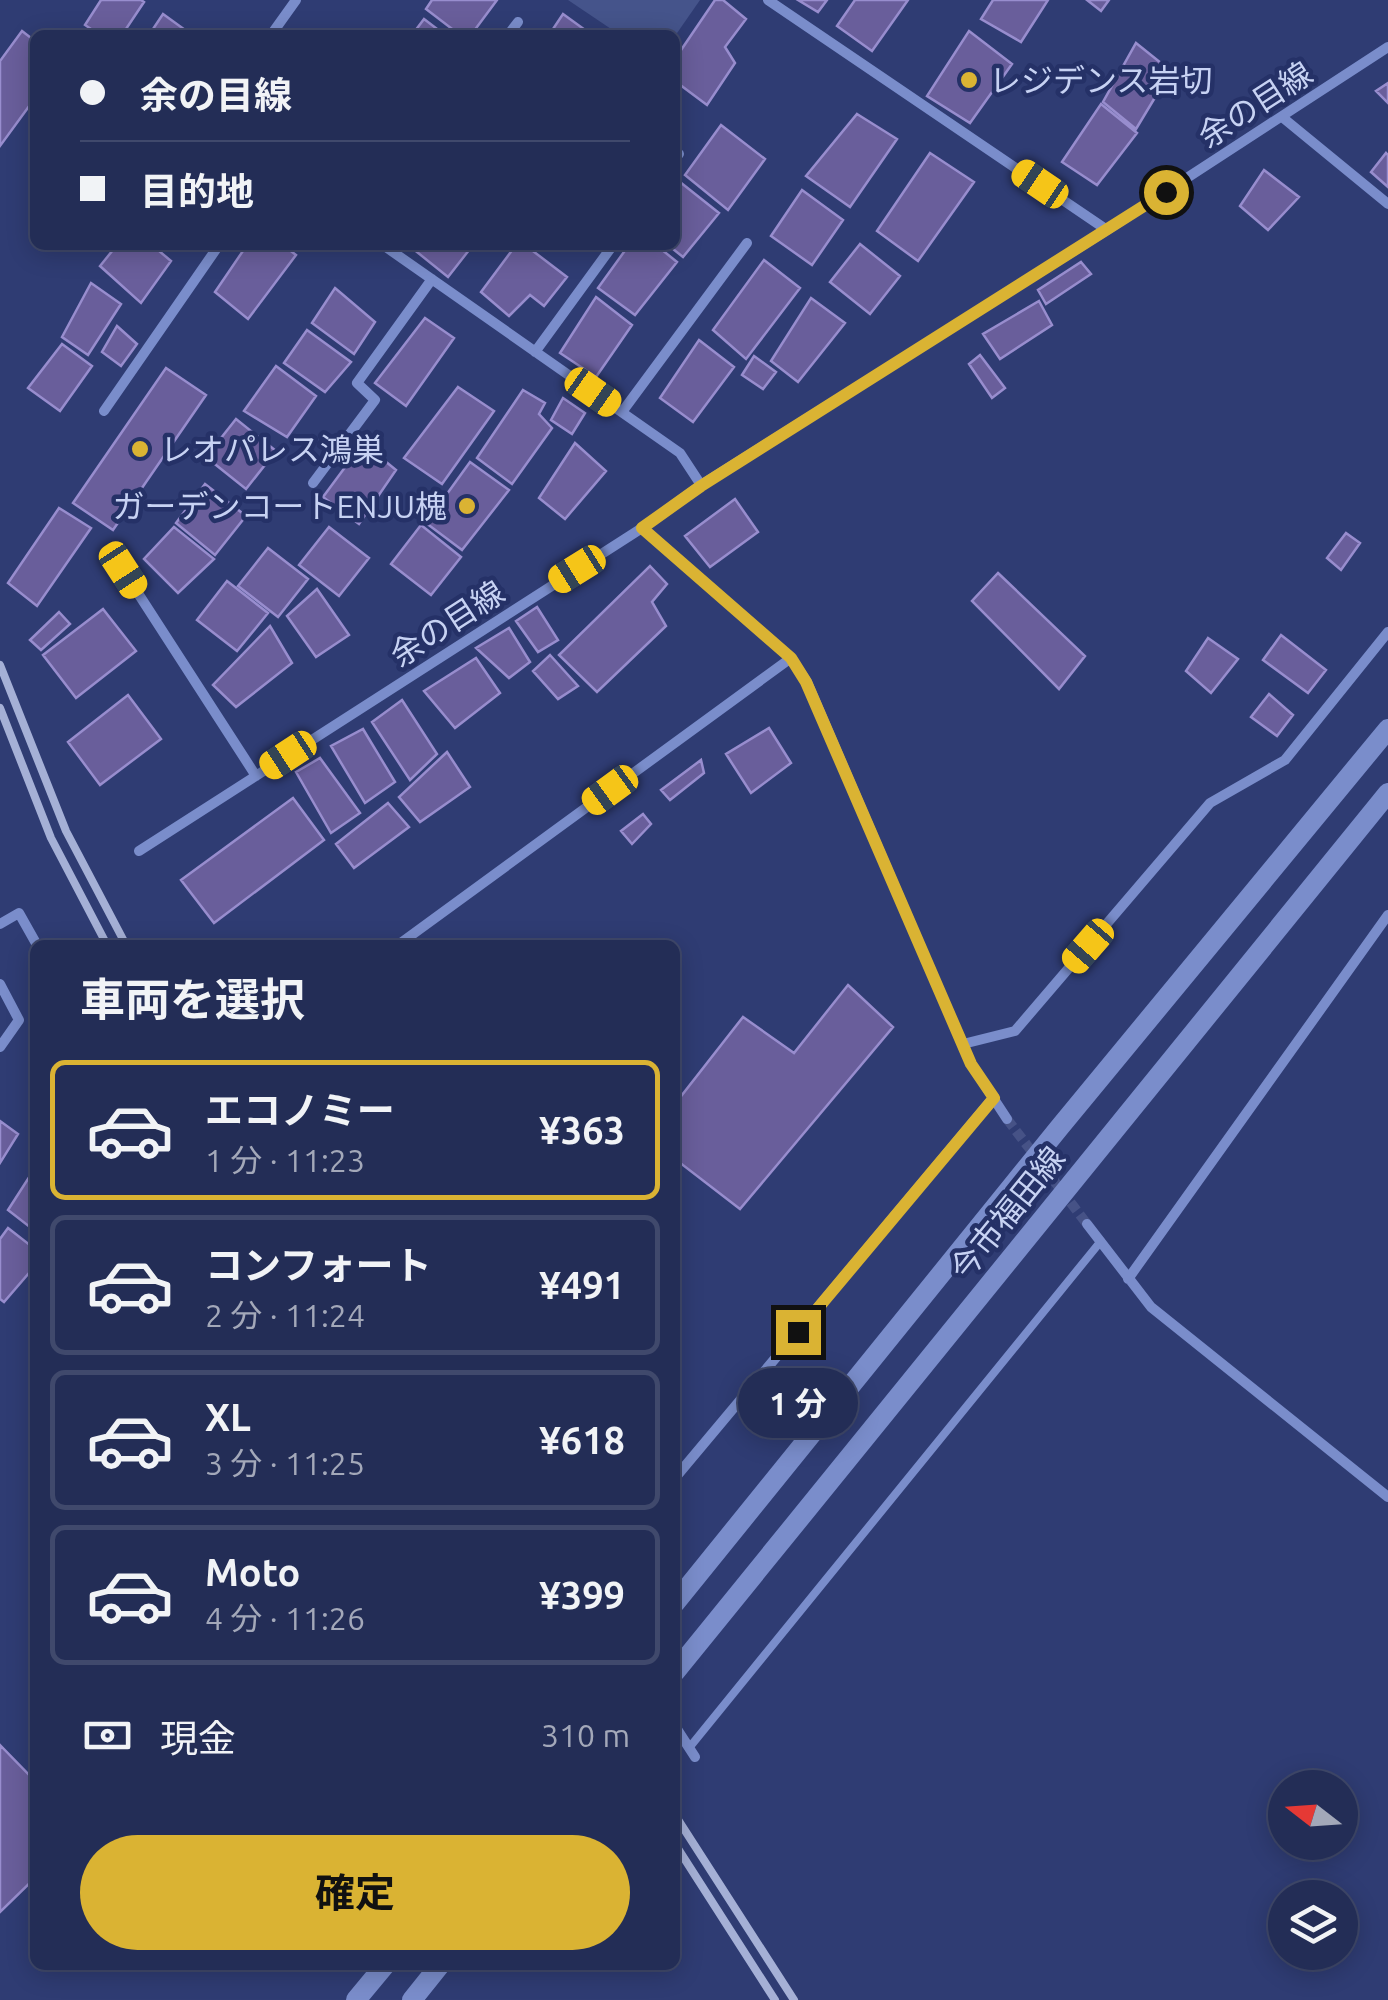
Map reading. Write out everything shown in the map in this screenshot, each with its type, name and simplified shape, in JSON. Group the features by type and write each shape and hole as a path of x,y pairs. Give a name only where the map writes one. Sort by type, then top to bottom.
{"main road":[{"name":"今市福田線","path":"680,1597 1388,728"},
{"name":"今市福田線","path":"680,1666 1388,793"},
{"path":"356,2000 381,1970"},
{"path":"412,2000 436,1970"}],"street":[{"path":"275,30 296,0"},
{"path":"768,0 1108,230"},
{"path":"512,30 518,22"},
{"name":"余の目線","path":"139,851 642,528 698,481 1108,230 1388,47"},
{"path":"1282,117 1388,204"},
{"path":"622,412 747,243"},
{"path":"104,410 215,250"},
{"path":"390,250 622,412 683,458 698,481"},
{"path":"535,352 608,250"},
{"path":"313,483 374,400 357,384 432,279"},
{"path":"642,528 791,658 806,682 971,1064 1007,1119"},
{"path":"123,570 256,776"},
{"path":"963,1044 1014,1031 1210,803 1286,760 1388,632"},
{"path":"405,940 791,658"},
{"path":"0,924 19,912 34,940"},
{"path":"1128,1279 1388,915"},
{"path":"0,984 19,1020 0,1047"},
{"path":"680,1472 994,1098"},
{"path":"1088,1224 1152,1307 1388,1497"},
{"path":"680,1734 692,1753"}],"lane":[{"path":"692,1753 1101,1242"}],"shaded area":[{"path":"568,0 700,0 679,30 613,30"}],"building":[{"path":"101,0 144,2 125,30 92,30 85,25"},
{"path":"432,0 497,0 475,30 453,30 426,9"},
{"path":"715,0 723,0 746,19 725,47 735,63 707,105 680,85 680,52"},
{"path":"798,0 827,0 818,12"},
{"path":"855,0 908,0 872,51 837,26"},
{"path":"993,0 1048,0 1021,42 981,19"},
{"path":"1087,0 1109,0 1101,11"},
{"path":"163,14 185,30 152,30"},
{"path":"563,14 585,30 552,30"},
{"path":"424,19 438,30 416,30"},
{"path":"22,31 30,37 30,105 0,146 0,61"},
{"name":"レジデンス岩切","path":"969,31 1012,64 970,123 927,96"},
{"path":"1136,43 1171,71 1136,129 1103,102"},
{"path":"1388,83 1388,103 1376,91"},
{"path":"1101,104 1137,133 1097,185 1062,162"},
{"path":"857,114 897,139 850,207 806,176"},
{"path":"721,125 765,159 728,210 685,175"},
{"path":"930,153 974,182 918,261 877,231"},
{"path":"1388,155 1388,187 1371,172"},
{"path":"1264,170 1299,197 1268,230 1240,206"},
{"path":"680,182 719,213 683,257 674,250 680,250"},
{"path":"802,190 843,220 812,265 771,236"},
{"path":"860,244 900,276 870,314 830,282"},
{"path":"113,250 158,250 171,261 141,303 100,266"},
{"path":"244,250 290,250 296,255 248,319 215,292"},
{"path":"414,250 469,250 448,277"},
{"path":"512,250 532,250 567,277 544,306 530,295 509,316 481,292"},
{"path":"625,250 662,250 677,262 635,315 598,288"},
{"path":"764,260 800,288 746,359 713,330"},
{"path":"1081,262 1091,274 1046,304 1038,290"},
{"path":"91,283 121,304 88,355 62,337"},
{"path":"335,288 375,322 354,354 312,323"},
{"path":"596,297 632,325 596,377 560,353"},
{"path":"811,298 845,323 798,382 771,361"},
{"path":"1039,301 1052,325 1000,359 983,334"},
{"path":"425,318 454,338 406,406 375,383"},
{"path":"117,326 137,344 121,366 102,352"},
{"path":"307,330 351,362 325,392 284,363"},
{"path":"699,340 734,367 693,422 660,398"},
{"path":"62,344 92,366 60,411 28,388"},
{"path":"980,355 1005,388 992,398 969,364"},
{"path":"754,356 776,372 763,389 742,375"},
{"path":"276,366 316,396 287,437 244,411"},
{"name":"レオパレス鴻巣","path":"166,368 206,395 113,530 73,503"},
{"path":"458,387 494,411 442,484 404,458"},
{"path":"523,390 545,403 539,414 552,428 512,484 477,458"},
{"path":"563,398 585,413 572,434 551,420"},
{"path":"236,419 276,451 246,489 206,457"},
{"path":"363,443 396,470 359,524 323,497"},
{"path":"575,443 606,471 565,519 539,498"},
{"name":"ガーデンコートENJU槐","path":"470,462 509,490 462,550 426,523"},
{"path":"205,484 246,516 215,555 176,523"},
{"path":"735,499 758,532 710,567 685,536"},
{"path":"59,508 91,528 37,606 8,583"},
{"path":"421,525 461,557 431,595 391,564"},
{"path":"174,527 214,559 178,593 144,559"},
{"path":"329,527 369,558 339,596 299,565"},
{"path":"1346,533 1360,543 1341,570 1327,558"},
{"path":"268,548 308,579 278,617 238,586"},
{"path":"650,566 667,584 652,602 666,626 597,692 559,655"},
{"path":"998,573 1085,656 1059,689 972,601"},
{"path":"227,581 268,613 237,651 197,620"},
{"path":"317,589 349,635 316,657 287,616"},
{"path":"537,607 558,640 538,652 516,621"},
{"path":"103,609 136,651 76,698 43,655"},
{"path":"59,612 70,624 41,650 30,640"},
{"path":"270,626 292,663 236,707 213,685"},
{"path":"509,628 530,662 509,678 476,648"},
{"path":"1281,635 1326,670 1308,693 1263,660"},
{"path":"1208,638 1238,659 1211,693 1186,671"},
{"path":"550,655 578,686 558,699 533,671"},
{"path":"476,658 500,693 455,728 424,691"},
{"path":"1269,694 1293,715 1277,736 1251,717"},
{"path":"128,695 161,739 100,785 68,742"},
{"path":"402,700 437,754 410,780 372,722"},
{"path":"769,728 791,763 751,793 726,754"},
{"path":"363,729 395,782 365,803 331,746"},
{"path":"447,752 470,787 420,822 399,797"},
{"path":"320,758 360,813 331,833 296,772"},
{"path":"701,760 704,773 670,800 661,790"},
{"path":"293,798 324,840 214,923 181,880"},
{"path":"388,803 409,827 354,868 336,844"},
{"path":"643,814 651,824 632,844 621,831"},
{"path":"848,985 893,1027 740,1209 680,1163 680,1098 743,1017 794,1053"},
{"path":"0,1121 18,1134 0,1163"},
{"path":"30,1176 30,1227 8,1210"},
{"path":"8,1228 30,1245 30,1272 4,1302 0,1299 0,1239"},
{"path":"0,1745 30,1776 30,1883 0,1912"}],"tunnel":[{"path":"1007,1119 1087,1224"}],"railway":[{"path":"0,665 66,831 123,940"},
{"path":"0,708 51,838 104,940"},
{"path":"680,1823 794,2000"},
{"path":"680,1852 775,2000"}],"place":[{"name":"レジデンス岩切","path":"969,80"},
{"name":"レオパレス鴻巣","path":"140,449"},
{"name":"ガーデンコートENJU槐","path":"467,506"}],"route":[{"path":"798,1332 994,1098 971,1064 806,682 791,658 642,528 701,486 1166,192"}]}
